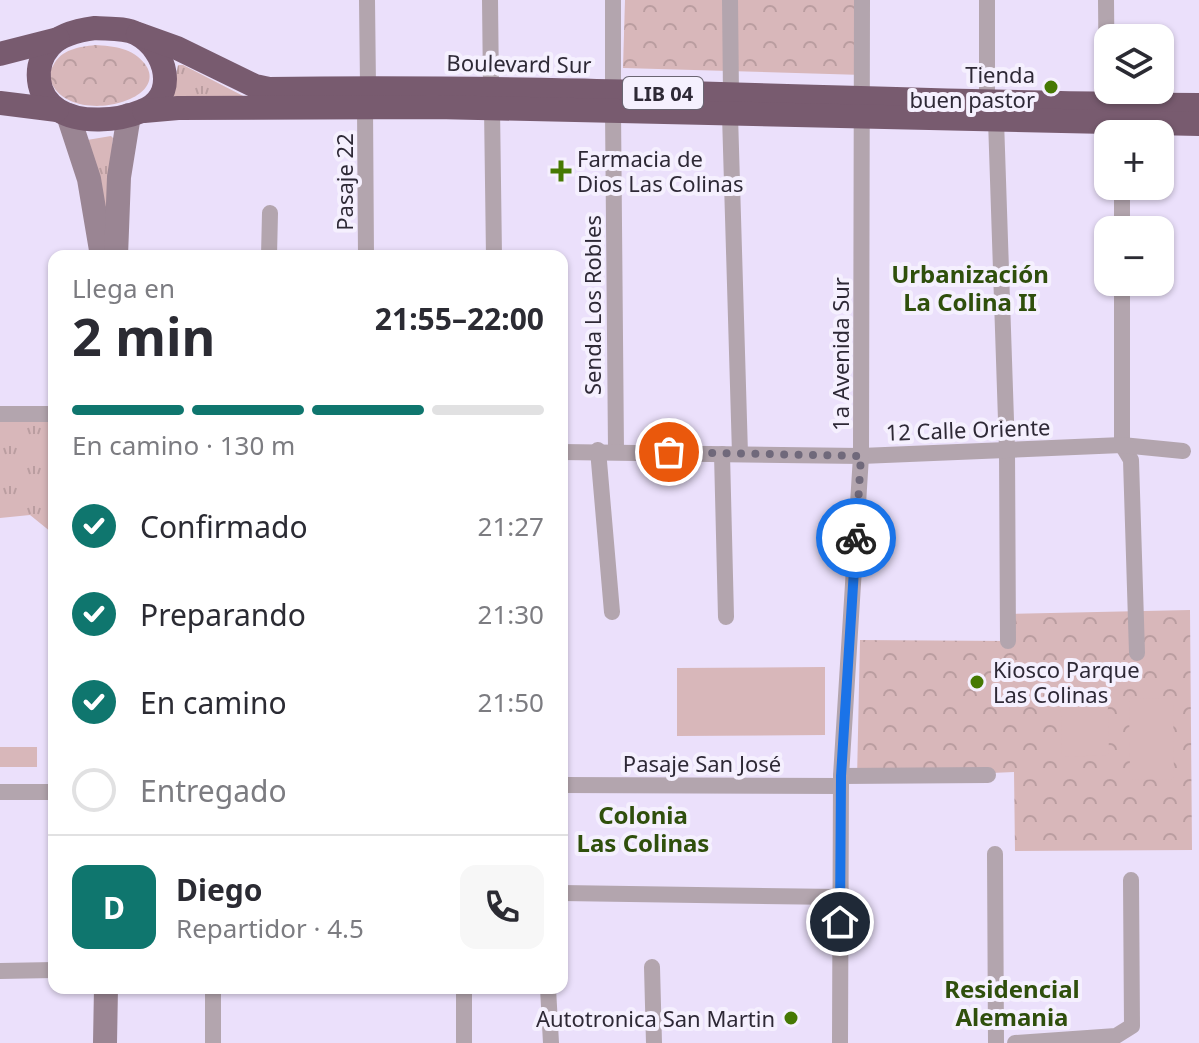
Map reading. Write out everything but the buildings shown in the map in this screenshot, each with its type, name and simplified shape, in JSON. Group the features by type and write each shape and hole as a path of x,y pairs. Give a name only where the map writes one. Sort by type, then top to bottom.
{"highway":[{"name":"LIB 04","path":"0,54 95,28 138,34"},
{"name":"Boulevard Sur","path":"138,34 177,48 263,88 366,97"},
{"path":"136,113 156,102 164,84 165,72 162,59 154,47 138,34"},
{"path":"58,39 49,47 38,68 42,92 63,112"},
{"name":"Boulevard Sur","path":"136,113 366,97 992,111 1104,120"},
{"name":"LIB 04","path":"0,103 107,119 136,113"},
{"name":"Boulevard Sur","path":"1122,120 1199,105"},
{"name":"Boulevard Sur","path":"1174,123 1199,124"}],"street":[{"name":"Pasaje 22","path":"366,250 367,0"},
{"path":"490,0 494,250"},
{"name":"Senda Los Robles","path":"612,612 607,450 613,0"},
{"path":"730,0 740,454"},
{"name":"1a Avenida Sur","path":"840,1043 841,781 861,456 862,0"},
{"path":"987,0 1007,450 1008,641"},
{"path":"1106,0 1117,120"},
{"path":"63,112 89,179 101,250"},
{"path":"116,250 119,177 136,113"},
{"path":"269,250 270,213"},
{"path":"1122,296 1122,445 1131,460 1137,653"},
{"path":"0,414 48,414"},
{"name":"12 Calle Oriente","path":"568,452 861,456 1122,445 1183,451"},
{"path":"722,454 726,617"},
{"name":"Pasaje San José","path":"568,785 841,781 988,775"},
{"path":"0,792 48,792"},
{"path":"995,854 996,1043"},
{"path":"1015,1043 1116,1036 1132,1026 1131,880"},
{"path":"568,893 840,897"},
{"path":"652,967 654,1043"},
{"path":"0,971 48,970"},
{"path":"105,1043 106,994"},
{"path":"213,994 213,1043"},
{"path":"464,994 464,1043"},
{"path":"548,994 551,1043"}],"green space":[{"path":"625,0 862,0 863,75 623,68"},
{"path":"95,45 135,54 145,64 150,77 145,89 133,98 98,106 79,104 63,97 50,80 56,60 71,50"},
{"path":"178,65 253,101 175,98 172,95"},
{"path":"113,138 105,229 87,140"},
{"path":"0,421 48,421 48,530 30,515 0,518"},
{"path":"1190,610 1192,850 1015,851 1014,772 857,779 860,640 1008,641 1008,614"},
{"path":"825,667 825,735 677,736 677,668"},
{"path":"1107,673 1109,755 1062,757 1060,674"},
{"path":"1173,698 1174,779 1130,780 1129,699"},
{"path":"0,747 37,747 37,767 0,767"}],"way so far":[{"path":"669,452 861,456 856,538"}],"place":[{"name":"Tienda buen pastor","path":"1051,87"},
{"name":"Farmacia de Dios Las Colinas","path":"561,171"},
{"name":"Kiosco Parque Las Colinas","path":"977,682"},
{"name":"Autotronica San Martin","path":"791,1018"}],"district":[{"name":"Urbanización La Colina II","path":"970,287"},
{"name":"Colonia Las Colinas","path":"643,828"},
{"name":"Residencial Alemania","path":"1012,1002"}],"route":[{"path":"840,922 841,776 856,538"}]}
